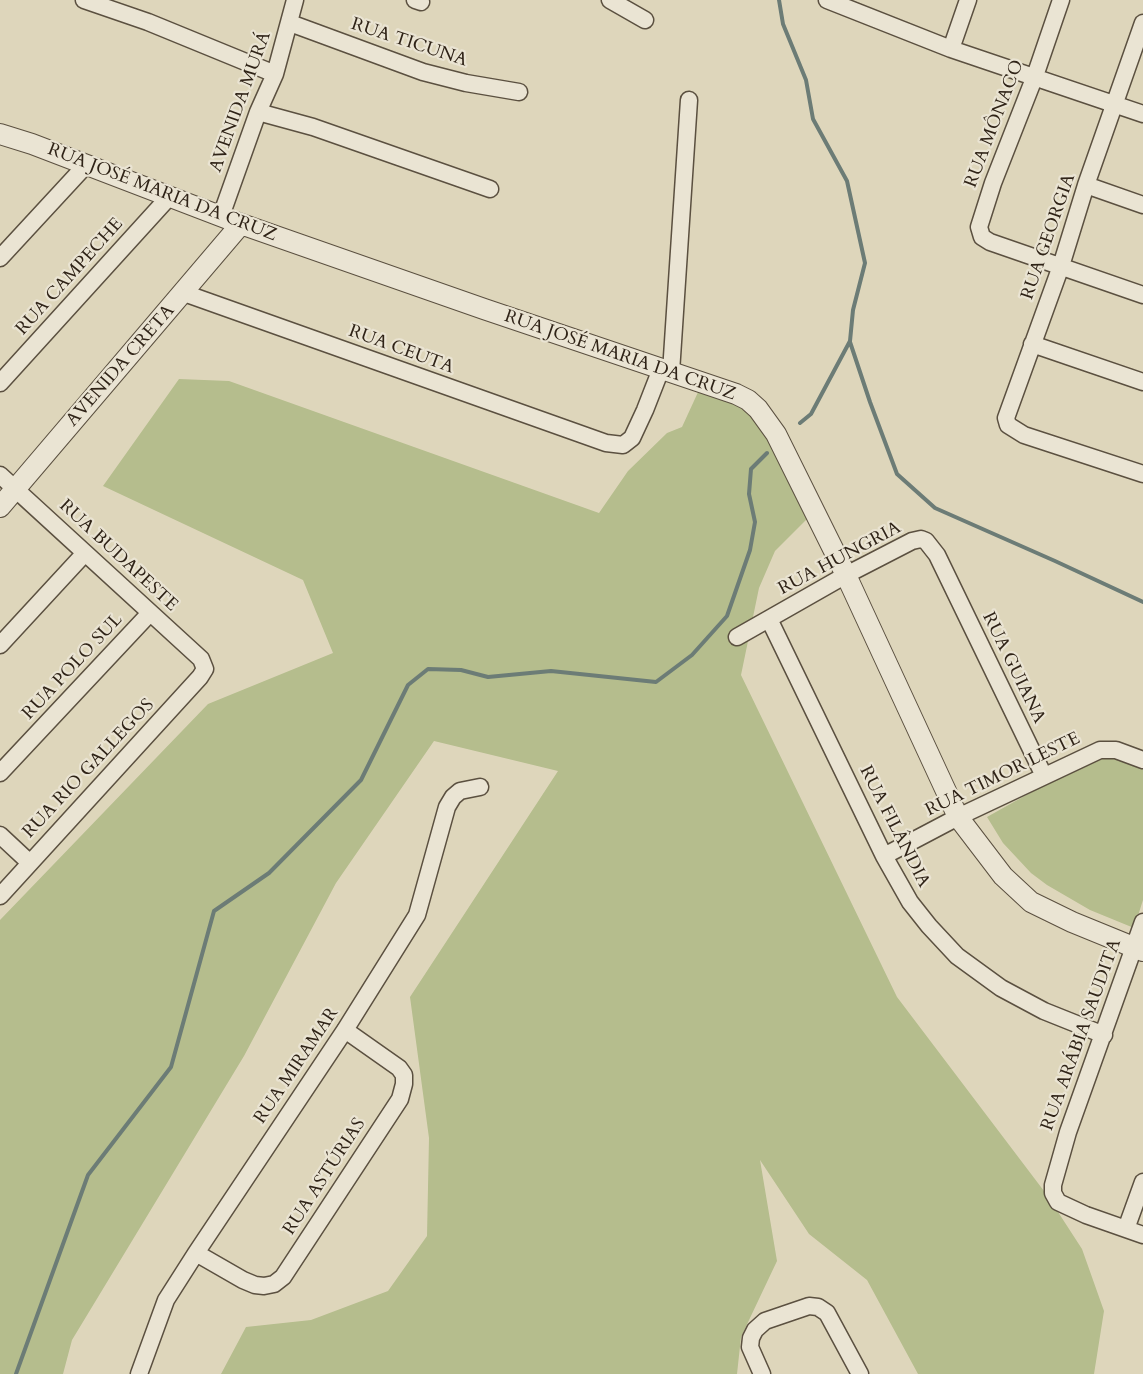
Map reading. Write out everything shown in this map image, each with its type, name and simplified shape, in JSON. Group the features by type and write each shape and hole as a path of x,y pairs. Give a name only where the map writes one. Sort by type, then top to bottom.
{"street":[{"path":"84,0 148,22 275,74"},
{"name":"AVENIDA MURÁ","path":"221,216 258,112 275,74 295,0"},
{"path":"610,0 645,20"},
{"path":"828,0 951,49 1143,114"},
{"path":"951,49 968,0"},
{"name":"RUA MÔNACO","path":"1061,266 990,242 982,237 979,227 993,183 1062,0"},
{"name":"RUA TICUNA","path":"290,22 423,72 466,83 519,92"},
{"name":"RUA GEORGIA","path":"1143,25 1086,185 1061,266 1006,418 1008,426 1013,430 1143,474"},
{"path":"666,370 689,100"},
{"path":"258,112 313,128 490,189"},
{"name":"RUA JOSÉ MARIA DA CRUZ","path":"0,134 241,224 748,400 758,409 776,434 846,575 958,817 1003,876 1031,902 1138,950"},
{"path":"0,258 86,165"},
{"path":"1086,185 1143,205"},
{"name":"RUA CAMPECHE","path":"0,383 169,197"},
{"name":"AVENIDA CRETA","path":"0,507 241,224"},
{"path":"1061,266 1143,295"},
{"name":"RUA CEUTA","path":"184,293 606,443 623,445 632,438 666,370"},
{"path":"1032,344 1143,382"},
{"name":"RUA BUDAPESTE","path":"0,475 201,659 205,669"},
{"name":"RUA HUNGRIA","path":"737,637 846,575 912,541 921,539 926,541 937,555 946,576"},
{"path":"0,645 86,553"},
{"name":"RUA GUIANA","path":"946,576 1044,776"},
{"name":"RUA POLO SUL","path":"0,773 150,613"},
{"name":"RUA FILÂNDIA","path":"769,619 884,856 910,902 929,926 957,956 1001,988 1035,1006 1104,1035"},
{"name":"RUA RIO GALLEGOS","path":"0,896 205,669"},
{"name":"RUA TIMOR LESTE","path":"884,856 958,817 1100,750 1116,750 1143,760"},
{"name":"RUA MIRAMAR","path":"139,1374 166,1300 345,1030 417,915 447,807 460,791 480,787"},
{"path":"0,835 30,863"},
{"name":"RUA ARÁBIA SAUDITA","path":"1143,922 1138,950 1104,1035 1058,1162 1053,1185 1053,1193 1058,1202 1086,1215 1143,1235"},
{"name":"RUA ASTÚRIAS","path":"196,1253 255,1285 274,1284 283,1277 400,1099 404,1084 404,1075 399,1068 345,1030"},
{"path":"1126,1229 1143,1182"},
{"path":"762,1374 750,1347 755,1330 765,1321 809,1306 818,1307 827,1313 860,1374"}],"green space":[{"path":"179,379 229,381 599,513 628,471 667,433 682,427 699,390 715,393 755,414 810,516 775,551 759,588 741,675 897,997 1047,1195 1082,1249 1104,1311 1094,1374 918,1374 867,1280 809,1234 760,1160 777,1261 741,1337 737,1374 221,1374 246,1327 311,1320 388,1291 427,1236 429,1138 410,997 558,771 434,741 336,883 244,1056 72,1340 63,1374 0,1374 0,920 208,704 333,653 303,580 103,486"},
{"path":"1103,758 1116,759 1143,768 1143,900 1134,928 1090,910 1031,873 1003,843 987,817 1037,789"}],"waterway":[{"path":"779,0 783,24 806,80 813,119 847,181 865,263 853,310 850,341 811,414 800,423"},
{"path":"850,342 897,474 935,508 1143,602"},
{"path":"16,1374 88,1175 171,1067 214,911 269,873 361,780 408,685 428,669 461,670 488,677 551,671 656,682 692,655 727,616 750,550 755,522 749,494 751,469 767,453"}]}
